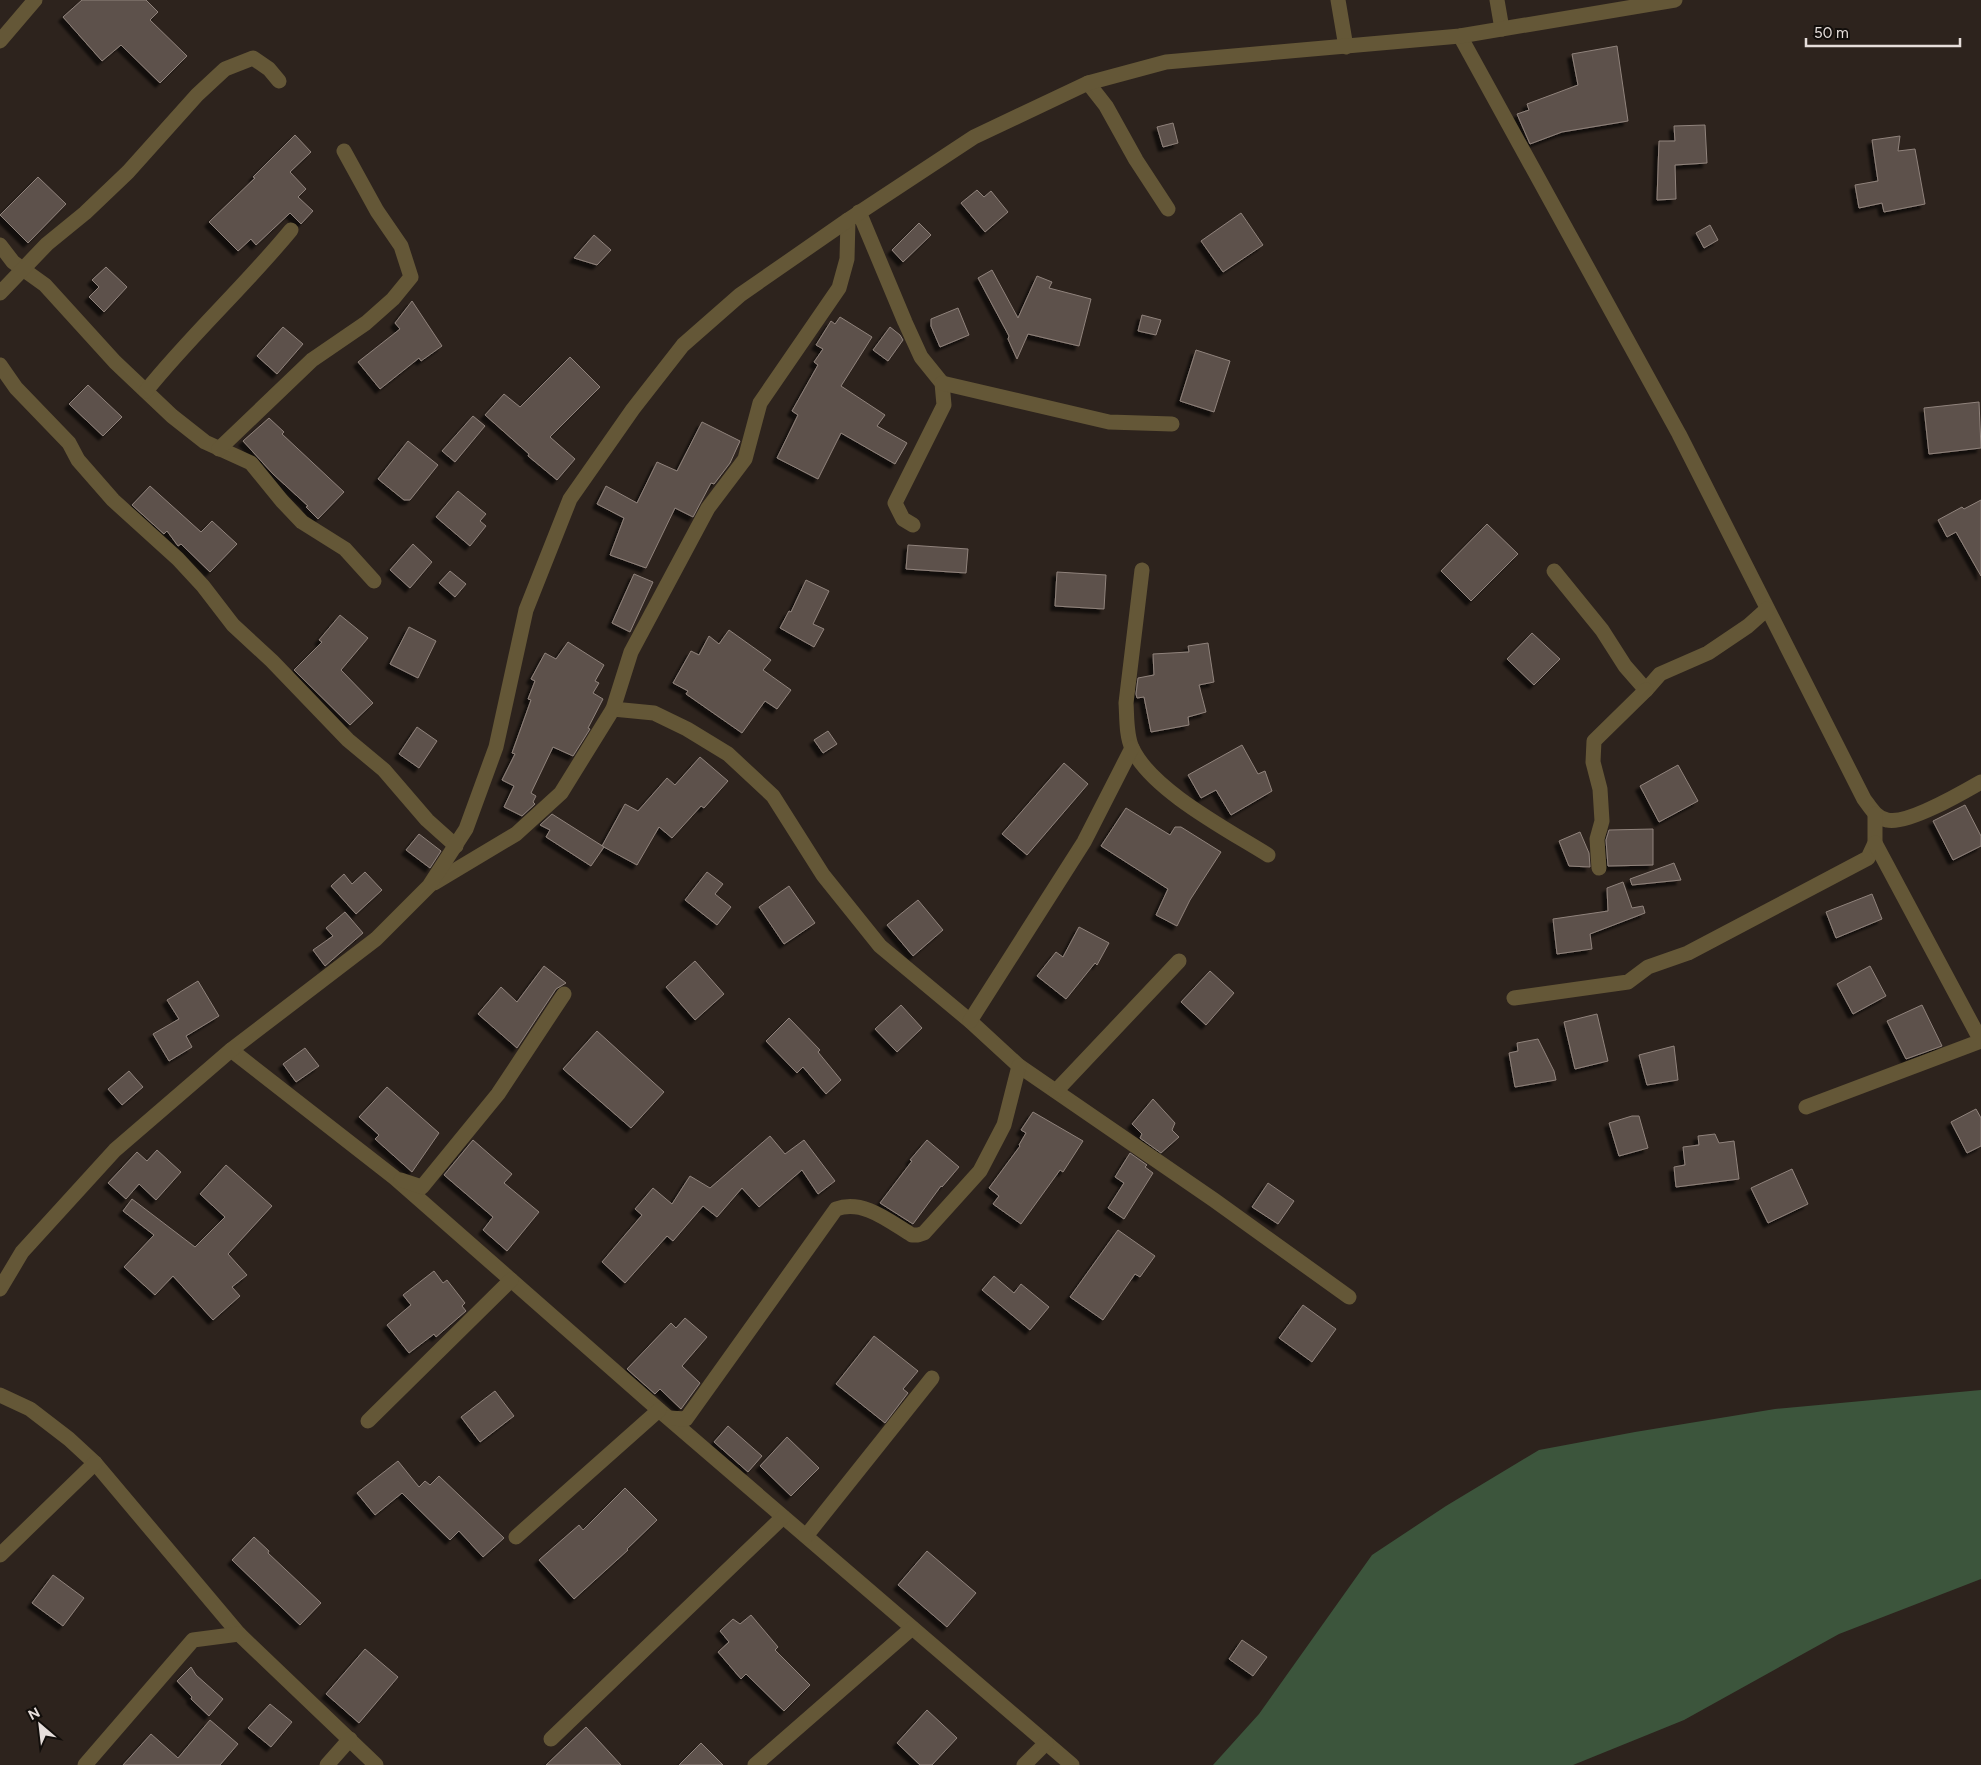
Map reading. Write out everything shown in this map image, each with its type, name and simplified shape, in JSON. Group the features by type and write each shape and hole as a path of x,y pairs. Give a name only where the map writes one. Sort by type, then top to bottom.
{"street":[{"path":"0,41 35,0"},
{"path":"1338,0 1346,46"},
{"path":"1497,0 1502,29"},
{"path":"0,1289 22,1252 115,1150 231,1050 376,939 429,886 466,828 496,747 526,610 570,499 633,409 683,346 740,295 853,216 974,137 1088,83 1166,62 1460,36 1674,0"},
{"path":"1460,36 1679,434 1864,799 1875,814 1886,820 1902,821 1981,782"},
{"path":"0,294 47,244 85,213 128,172 197,95 225,68 253,58 269,69 279,81"},
{"path":"1088,83 1106,106 1136,160 1168,209"},
{"path":"219,449 312,360 366,323 393,299 410,277 401,246 377,211 344,152"},
{"path":"853,216 921,357 942,383 944,405 895,503 903,519 913,524"},
{"path":"429,886 516,834 561,793 614,709 631,652 708,508 744,459 760,403 839,288 847,259 853,216"},
{"path":"146,391 235,291 258,269 291,230"},
{"path":"0,245 13,262 45,286 115,362 172,416 205,442 252,463 282,501 302,522 345,549 374,581"},
{"path":"0,365 16,388 69,443 78,460 113,500 178,559 203,586 233,625 272,660 348,740 384,770 427,820 456,846"},
{"path":"942,383 1109,422 1172,424"},
{"path":"1142,570 1126,702 1127,724 1132,748 1150,773 1183,802 1268,855"},
{"path":"1554,570 1602,630 1625,666 1646,690"},
{"path":"1599,868 1597,839 1602,821 1600,789 1592,762 1594,741 1660,674 1708,653 1748,626 1767,609"},
{"path":"614,709 654,713 687,729 728,754 773,796 823,875 880,946 970,1020 1019,1066 1349,1297"},
{"path":"970,1020 1084,842 1132,748"},
{"path":"1514,998 1628,982 1648,967 1688,954 1868,858 1875,843 1875,814"},
{"path":"1806,1107 1981,1041 1875,843"},
{"path":"1056,1091 1179,961"},
{"path":"395,1178 422,1187 498,1094 564,994"},
{"path":"231,1050 395,1178 664,1414 1072,1765"},
{"path":"664,1414 686,1419 836,1209 854,1205 873,1212 912,1234 918,1236 924,1233 980,1171 1004,1124 1019,1066"},
{"path":"368,1421 511,1280"},
{"path":"806,1536 932,1378"},
{"path":"0,1394 30,1409 69,1439 95,1463 239,1634 376,1765"},
{"path":"516,1537 664,1414"},
{"path":"0,1555 95,1463"},
{"path":"551,1739 783,1516"},
{"path":"755,1765 912,1628"},
{"path":"85,1765 194,1640 239,1634"},
{"path":"327,1765 350,1739"},
{"path":"1024,1765 1046,1743"}],"green space":[{"path":"1981,1390 1981,1579 1839,1634 1684,1720 1573,1765 1213,1765 1259,1714 1372,1555 1446,1506 1539,1450 1775,1409"}],"building":[{"path":"82,0 146,0 158,12 150,20 187,56 160,83 121,45 102,61 63,17"},
{"path":"1617,46 1628,121 1562,132 1530,144 1517,114 1529,110 1527,104 1578,85 1572,54"},
{"path":"1173,123 1178,143 1163,147 1157,127"},
{"path":"1705,125 1707,163 1675,165 1676,199 1657,200 1659,141 1675,141 1674,126"},
{"path":"295,135 311,152 290,172 306,189 298,197 313,211 301,224 290,213 256,245 251,239 238,251 209,222 255,178 253,177"},
{"path":"1900,136 1898,151 1915,149 1925,204 1884,212 1882,203 1859,208 1855,185 1878,181 1872,140"},
{"path":"38,177 66,204 28,243 0,215"},
{"path":"977,190 984,197 991,191 1008,212 985,232 961,203"},
{"path":"1241,213 1263,245 1223,272 1201,241"},
{"path":"919,223 931,235 903,262 892,250"},
{"path":"1710,225 1718,240 1704,248 1696,233"},
{"path":"594,235 611,250 597,265 574,258"},
{"path":"106,267 127,287 104,312 89,297 99,287 92,280"},
{"path":"992,270 1018,318 1037,276 1052,282 1049,288 1091,299 1079,346 1028,334 1017,359 1008,339 1009,336 978,278"},
{"path":"412,301 442,346 421,361 419,358 380,389 358,362 400,329 395,323"},
{"path":"958,308 969,335 940,347 931,326 931,319"},
{"path":"1142,315 1161,320 1156,335 1138,331"},
{"path":"840,317 872,337 841,386 885,415 877,426 907,443 895,464 841,433 818,479 777,458 798,415 792,411 818,365 814,362 823,349 816,345 831,321 835,324"},
{"path":"283,327 303,344 277,374 257,356"},
{"path":"890,327 903,340 888,361 873,350"},
{"path":"1196,350 1230,361 1214,412 1180,401"},
{"path":"570,357 600,387 550,437 575,459 557,480 528,456 529,454 485,415 504,394 520,407"},
{"path":"88,385 122,417 103,436 69,404"},
{"path":"1979,402 1981,448 1929,454 1924,408"},
{"path":"473,416 485,426 455,462 442,451"},
{"path":"269,418 284,432 282,434 344,492 318,519 306,507 308,506 273,474 243,441"},
{"path":"702,422 740,441 730,463 714,484 711,483 693,517 675,508 646,568 610,555 624,518 597,504 606,486 637,503 657,462 677,471"},
{"path":"408,441 438,465 410,500 404,500 378,479"},
{"path":"150,486 201,532 212,521 237,544 210,572 181,544 178,546 167,531 164,534 132,505"},
{"path":"458,491 486,514 480,521 486,526 470,546 436,517"},
{"path":"1981,500 1981,576 1956,532 1947,537 1938,520 1962,507 1964,509"},
{"path":"1487,524 1518,554 1471,601 1441,571"},
{"path":"413,544 432,562 410,588 390,570"},
{"path":"908,545 968,549 966,573 906,569"},
{"path":"450,571 466,584 455,597 439,583"},
{"path":"1057,572 1106,575 1104,609 1055,606"},
{"path":"634,574 653,582 630,632 612,623"},
{"path":"806,580 829,591 813,624 824,629 814,647 780,628 789,611 791,612"},
{"path":"340,615 368,638 341,670 373,703 350,725 294,670 322,642 319,640"},
{"path":"409,627 436,641 418,678 390,664"},
{"path":"729,630 771,660 763,670 791,690 777,709 765,701 742,733 686,694 688,691 673,683 691,651 699,655 709,636 719,644"},
{"path":"1532,633 1560,659 1534,685 1507,659"},
{"path":"568,642 604,665 595,681 599,683 593,693 603,699 588,728 590,729 573,756 553,747 531,793 536,796 533,802 535,804 522,816 504,807 514,786 502,780 515,754 512,753 531,700 528,699 535,681 531,679 545,653 556,659"},
{"path":"1208,643 1214,682 1199,685 1206,712 1188,717 1189,725 1151,732 1144,697 1137,698 1136,694 1138,678 1154,675 1153,654 1189,652 1188,646"},
{"path":"417,727 437,741 419,768 399,754"},
{"path":"828,731 837,744 823,753 814,740"},
{"path":"1242,745 1258,774 1265,771 1272,791 1231,815 1216,790 1201,798 1188,775"},
{"path":"700,757 728,781 704,808 701,806 672,838 659,827 637,865 602,846 625,804 638,811 667,778 675,785"},
{"path":"1064,763 1088,784 1027,855 1002,834"},
{"path":"1678,765 1698,801 1659,822 1640,786"},
{"path":"1965,805 1981,836 1981,846 1953,860 1933,821"},
{"path":"1126,808 1170,835 1175,827 1181,827 1221,852 1190,900 1177,926 1156,915 1168,889 1101,846"},
{"path":"552,814 604,847 591,866 546,837 550,830 540,825"},
{"path":"1653,829 1653,865 1608,866 1606,840 1609,830"},
{"path":"1580,832 1589,853 1590,867 1569,866 1559,841"},
{"path":"419,834 441,851 430,868 406,850"},
{"path":"1674,863 1681,880 1632,885 1630,879"},
{"path":"365,872 382,890 356,914 331,886 344,874 352,884"},
{"path":"707,872 723,884 715,894 731,907 717,925 685,900"},
{"path":"1623,882 1632,908 1643,906 1645,913 1590,934 1592,949 1557,954 1553,919 1608,911 1607,888"},
{"path":"789,886 815,923 784,944 759,907"},
{"path":"1872,894 1882,919 1836,938 1826,912"},
{"path":"918,900 943,930 913,956 887,925"},
{"path":"345,912 363,933 325,966 313,950 333,936 326,928"},
{"path":"1079,927 1109,943 1097,965 1095,963 1066,999 1037,976 1056,952 1063,957"},
{"path":"695,961 724,994 695,1020 666,987"},
{"path":"544,966 566,983 556,989 517,1048 478,1014 501,987 517,1002"},
{"path":"1870,966 1886,996 1853,1014 1837,984"},
{"path":"1210,971 1234,993 1206,1025 1181,1002"},
{"path":"198,981 219,1016 186,1036 192,1047 169,1061 153,1034 179,1019 167,1000"},
{"path":"901,1005 922,1028 897,1052 875,1029"},
{"path":"1922,1005 1942,1046 1906,1059 1887,1021"},
{"path":"1597,1014 1608,1061 1575,1069 1564,1022"},
{"path":"789,1018 820,1050 818,1052 841,1080 826,1094 803,1067 797,1073 766,1041"},
{"path":"597,1031 664,1092 631,1128 563,1069"},
{"path":"1538,1039 1554,1071 1556,1080 1515,1087 1509,1053 1518,1051 1517,1043"},
{"path":"1674,1046 1678,1080 1647,1085 1639,1055"},
{"path":"305,1048 319,1066 296,1082 283,1064"},
{"path":"129,1071 143,1087 122,1105 108,1089"},
{"path":"387,1087 439,1133 412,1172 375,1139 379,1135 359,1117"},
{"path":"1153,1099 1175,1123 1172,1130 1179,1137 1161,1153 1140,1138 1142,1134 1132,1124"},
{"path":"1976,1109 1981,1118 1981,1146 1967,1153 1951,1122"},
{"path":"1033,1112 1083,1141 1063,1172 1060,1170 1021,1224 993,1204 999,1196 989,1188 1020,1146 1026,1133 1021,1130"},
{"path":"1632,1116 1639,1116 1648,1148 1619,1156 1609,1123"},
{"path":"1715,1134 1719,1143 1734,1141 1739,1179 1676,1187 1674,1167 1685,1165 1683,1147 1699,1145 1698,1136"},
{"path":"770,1136 785,1154 804,1140 835,1181 818,1194 802,1170 759,1207 742,1188 717,1217 703,1206 673,1241 667,1236 625,1283 602,1262 642,1215 635,1209 653,1188 672,1204 690,1176 710,1188"},
{"path":"473,1140 512,1174 504,1183 539,1212 507,1251 483,1230 493,1217 444,1175"},
{"path":"927,1140 959,1167 941,1186 913,1224 880,1203 912,1161 910,1160"},
{"path":"157,1150 181,1172 156,1200 139,1184 126,1199 108,1183 137,1152 147,1161"},
{"path":"1130,1153 1147,1165 1145,1167 1153,1173 1124,1219 1108,1208 1124,1183 1115,1177"},
{"path":"226,1165 272,1206 228,1254 247,1275 232,1287 240,1296 213,1320 173,1276 155,1295 124,1267 154,1235 123,1211 132,1199 195,1247 225,1217 200,1194"},
{"path":"1792,1169 1808,1204 1768,1223 1751,1188"},
{"path":"1268,1183 1294,1201 1278,1224 1252,1207"},
{"path":"1118,1230 1155,1256 1140,1277 1135,1274 1103,1320 1070,1297"},
{"path":"434,1271 443,1283 447,1280 465,1303 462,1306 466,1311 436,1337 434,1334 409,1353 387,1325 411,1305 403,1295"},
{"path":"994,1276 1014,1293 1021,1284 1049,1307 1030,1330 982,1290"},
{"path":"1303,1305 1336,1329 1312,1362 1279,1338"},
{"path":"685,1318 707,1337 682,1366 700,1383 681,1409 660,1389 655,1394 627,1369 671,1323 676,1328"},
{"path":"874,1336 918,1371 903,1389 908,1393 885,1423 836,1384"},
{"path":"495,1391 514,1416 480,1442 461,1417"},
{"path":"728,1426 762,1456 748,1472 714,1442"},
{"path":"787,1437 819,1468 791,1496 760,1466"},
{"path":"398,1461 419,1487 425,1481 430,1485 439,1476 504,1538 483,1557 459,1531 450,1540 402,1493 375,1515 357,1493"},
{"path":"625,1488 657,1520 628,1550 574,1599 539,1560 579,1525 583,1530"},
{"path":"254,1537 269,1551 268,1553 321,1603 300,1625 232,1560"},
{"path":"927,1551 976,1593 947,1627 898,1585"},
{"path":"53,1575 84,1598 63,1626 32,1603"},
{"path":"751,1615 778,1647 775,1650 810,1685 784,1711 746,1674 741,1679 718,1652 729,1642 720,1631 733,1619 740,1624"},
{"path":"1242,1640 1267,1657 1253,1676 1229,1659"},
{"path":"365,1649 398,1677 359,1723 326,1694"},
{"path":"191,1667 196,1675 223,1699 209,1716 191,1699 192,1697 177,1681"},
{"path":"270,1704 292,1722 271,1747 248,1728"},
{"path":"927,1710 957,1738 932,1765 920,1765 897,1743"},
{"path":"210,1720 238,1744 220,1765 123,1765 151,1734 178,1758"},
{"path":"586,1727 621,1765 546,1765"},
{"path":"701,1743 723,1765 679,1765"}]}
